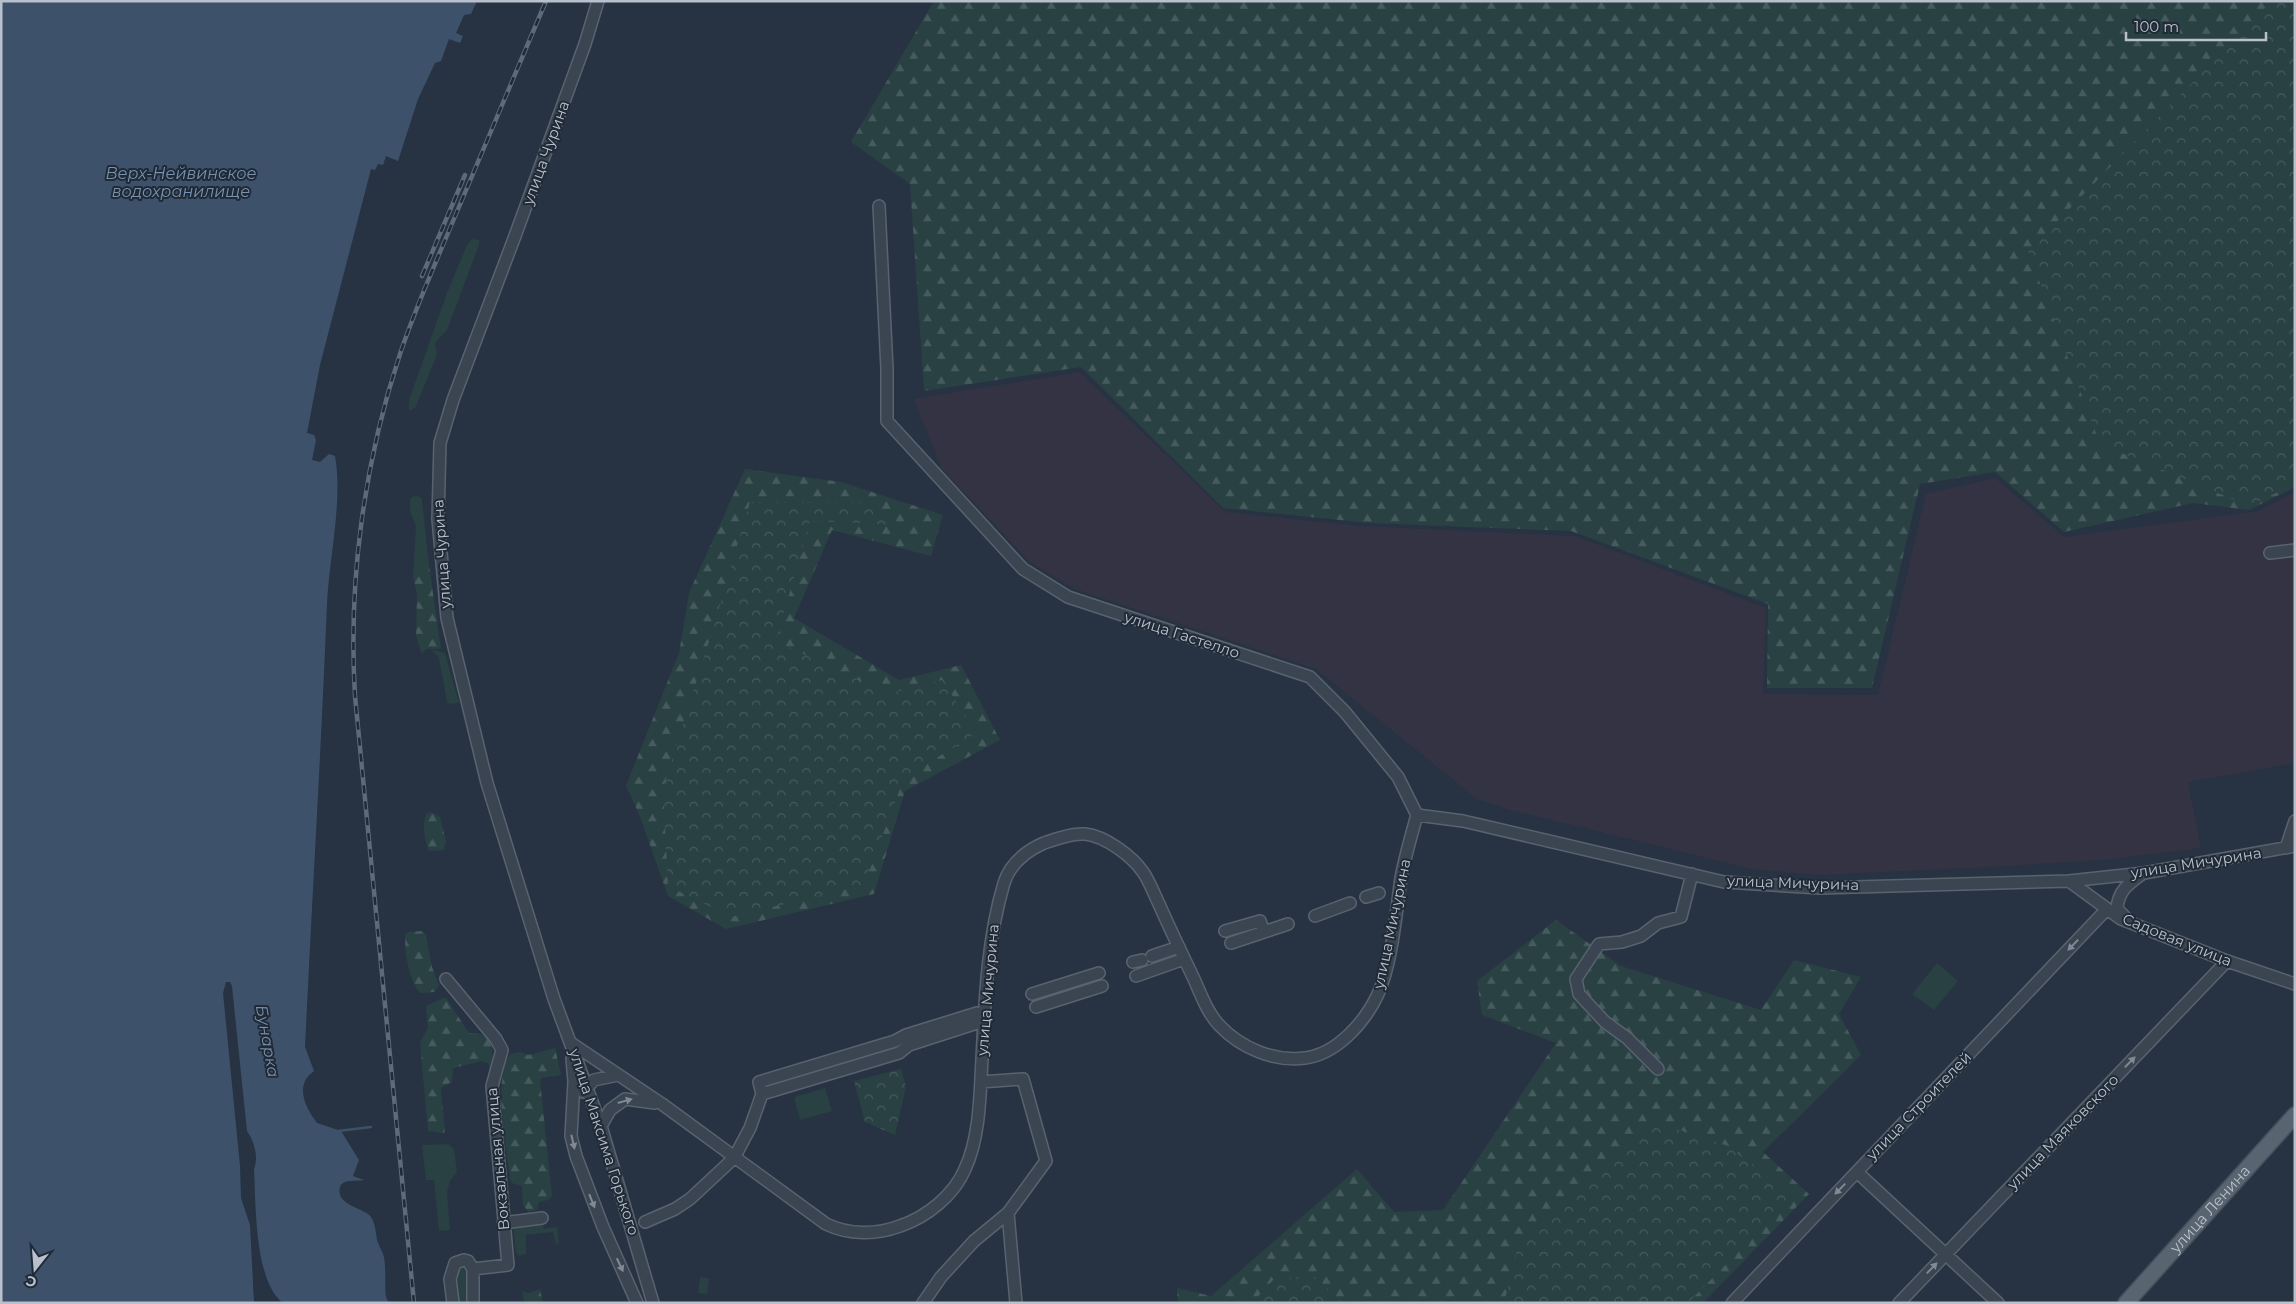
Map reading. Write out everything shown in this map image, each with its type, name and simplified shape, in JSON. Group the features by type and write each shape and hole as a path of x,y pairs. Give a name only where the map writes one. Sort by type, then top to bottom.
{"main road":[{"name":"улица Ленина","path":"2126,1303 2295,1115"}],"street":[{"name":"улица Чурина","path":"571,1043 554,999 487,782 454,647 448,618 441,562 437,493 441,474 440,442 453,400 516,236 585,44 598,1"},
{"name":"улица Гастелло","path":"879,206 887,369 887,421 928,468 1023,569 1068,597 1310,677 1345,712 1398,777 1417,815"},
{"path":"2270,553 2295,550"},
{"name":"улица Мичурина","path":"571,1043 662,1104 734,1158 835,1228 860,1233 893,1229 919,1219 946,1197 965,1172 974,1145 981,1082 989,952 996,908 1007,872 1029,850 1052,840 1084,834 1103,841 1122,852 1144,873 1204,1002 1218,1024 1237,1040 1267,1055 1288,1060 1313,1057 1338,1044 1360,1023 1378,995 1386,972 1402,875 1417,815 1463,821 1724,882 1820,888 2069,880 2144,873 2290,847"},
{"path":"2290,847 2295,821"},
{"path":"2129,922 2117,909 2118,897 2130,882 2144,873"},
{"path":"1658,1069 1627,1038 1605,1022 1579,994 1576,979 1600,944 1622,942 1641,936 1658,923 1681,917 1692,874"},
{"name":"Садовая улица","path":"2069,880 2106,910 2129,922 2227,961 2295,984"},
{"path":"1366,897 1379,893"},
{"path":"1314,916 1350,903"},
{"name":"улица Строителей","path":"1732,1303 2106,910"},
{"path":"1225,931 1260,921 1264,932"},
{"path":"1231,943 1288,924"},
{"path":"1142,959 1179,947"},
{"path":"1136,976 1184,959"},
{"name":"улица Маяковского","path":"1898,1303 2227,961"},
{"path":"1032,994 1099,973"},
{"name":"Вокзальная улица","path":"446,979 496,1039 502,1050 492,1086 508,1265 473,1269 468,1261 464,1260 455,1263 452,1267 450,1279 454,1303"},
{"path":"1036,1007 1102,986"},
{"path":"644,1222 675,1209 690,1200 734,1158 750,1128 762,1094 759,1082 895,1041 906,1035 977,1018"},
{"name":"улица Максима Горького","path":"571,1043 601,1126 653,1303"},
{"name":"улица Максима Горького","path":"571,1043 574,1081 571,1136 584,1181 637,1303"},
{"path":"572,1109 586,1086 602,1077 618,1075"},
{"path":"923,1303 941,1277 974,1241 1008,1213 1046,1160 1023,1079 981,1082"},
{"path":"601,1126 610,1110 625,1099 632,1098 662,1104"},
{"path":"1856,1172 1998,1303"},
{"path":"1008,1213 1016,1303"},
{"path":"503,1223 542,1218"},
{"path":"473,1269 473,1303"}],"shaded area":[{"path":"1080,372 1225,512 1360,526 1575,536 1766,608 1763,694 1878,695 1926,494 1995,478 2064,537 2259,511 2295,492 2295,763 2188,782 2201,848 2104,860 1970,868 1818,875 1752,869 1507,809 1477,799 1316,669 1075,589 1030,562 942,469 914,399"}],"green space":[{"path":"934,1 2295,1 2295,487 2249,510 2193,503 2064,532 1995,472 1920,484 1872,688 1767,688 1768,604 1571,531 1369,523 1223,508 1081,367 924,391 910,184 851,142"},
{"path":"2272,1 2295,1 2295,484 2249,506 2100,444 2028,251"},
{"path":"472,239 479,240 479,245 447,330 435,343 437,355 415,408 409,411 409,400 447,293 467,245"},
{"path":"745,469 841,482 943,515 931,556 832,530 794,618 899,680 961,665 1000,740 905,791 874,894 726,929 668,896 639,814 626,786 679,653 689,593"},
{"path":"414,496 421,497 422,500 429,565 419,560 414,562 416,526 410,512 410,499"},
{"path":"750,502 861,502 898,525 810,521 776,641 888,694 942,680 977,733 904,778 864,885 731,917 668,886 663,788"},
{"path":"419,559 429,565 441,649 426,649 422,654 416,636 417,594 413,576 414,562"},
{"path":"431,649 445,653 459,703 450,704 447,702 439,658"},
{"path":"432,812 440,817 446,841 444,850 429,851 424,832 424,821 427,813"},
{"path":"1556,920 1621,966 1761,1010 1794,960 1861,977 1839,1014 1861,1055 1763,1152 1809,1194 1703,1303 1178,1303 1177,1288 1211,1296 1357,1169 1394,1212 1443,1210 1556,1043 1482,1015 1477,981"},
{"path":"422,931 426,935 432,967 439,985 435,992 420,993 408,965 405,934"},
{"path":"1937,963 1958,981 1934,1010 1912,994"},
{"path":"446,998 469,1033 481,1034 486,1037 492,1051 490,1071 489,1064 482,1061 453,1068 452,1082 442,1087 441,1091 444,1133 428,1131 420,1043 428,1028 426,1006"},
{"path":"555,1048 561,1075 540,1080 552,1196 548,1200 539,1202 537,1210 528,1212 523,1205 522,1186 512,1183 510,1180 502,1115 502,1081 510,1054 520,1052 528,1055"},
{"path":"901,1069 906,1087 895,1135 865,1122 854,1081"},
{"path":"825,1088 832,1111 800,1120 794,1097"},
{"path":"1656,1122 1728,1146 1792,1197 1688,1303 1504,1303 1521,1234"},
{"path":"448,1144 454,1149 457,1172 450,1181 447,1192 450,1230 439,1231 434,1180 426,1180 422,1145"},
{"path":"543,1223 544,1229 557,1227 559,1243 556,1244 553,1232 526,1235 526,1254 518,1256 513,1227"},
{"path":"463,1268 469,1274 469,1303 458,1303 454,1283 458,1270"},
{"path":"700,1277 709,1278 707,1294 698,1293"},
{"path":"1315,1277 1343,1303 1252,1303 1275,1278"},
{"path":"540,1289 543,1303 524,1303 522,1291 529,1293"}],"water":[{"name":"Верх-Нейвинское водохранилище","path":"1,1 477,1 471,14 464,15 456,33 463,36 460,43 449,39 441,61 435,63 418,99 398,161 386,156 383,165 378,164 375,170 371,169 320,365 307,433 314,435 316,440 312,460 320,462 329,454 335,456 337,510 328,586 305,1047 314,1071 304,1083 303,1089 306,1103 317,1123 341,1131 359,1160 353,1176 364,1180 344,1182 340,1187 340,1193 346,1202 368,1214 372,1219 377,1240 383,1254 386,1297 389,1303 283,1303 274,1292 267,1278 258,1240 254,1169 256,1154 254,1144 247,1131 232,986 230,982 226,982 223,993 240,1166 241,1198 250,1225 254,1303 1,1303"}],"waterway":[{"path":"338,1131 371,1127"}],"railway":[{"path":"414,1303 355,696 353,653 354,609 361,523 377,437 387,395 400,354 427,283 546,1"},
{"path":"422,276 465,175"}],"water label":[{"name":"Бунарка","path":"268,1041"}]}
